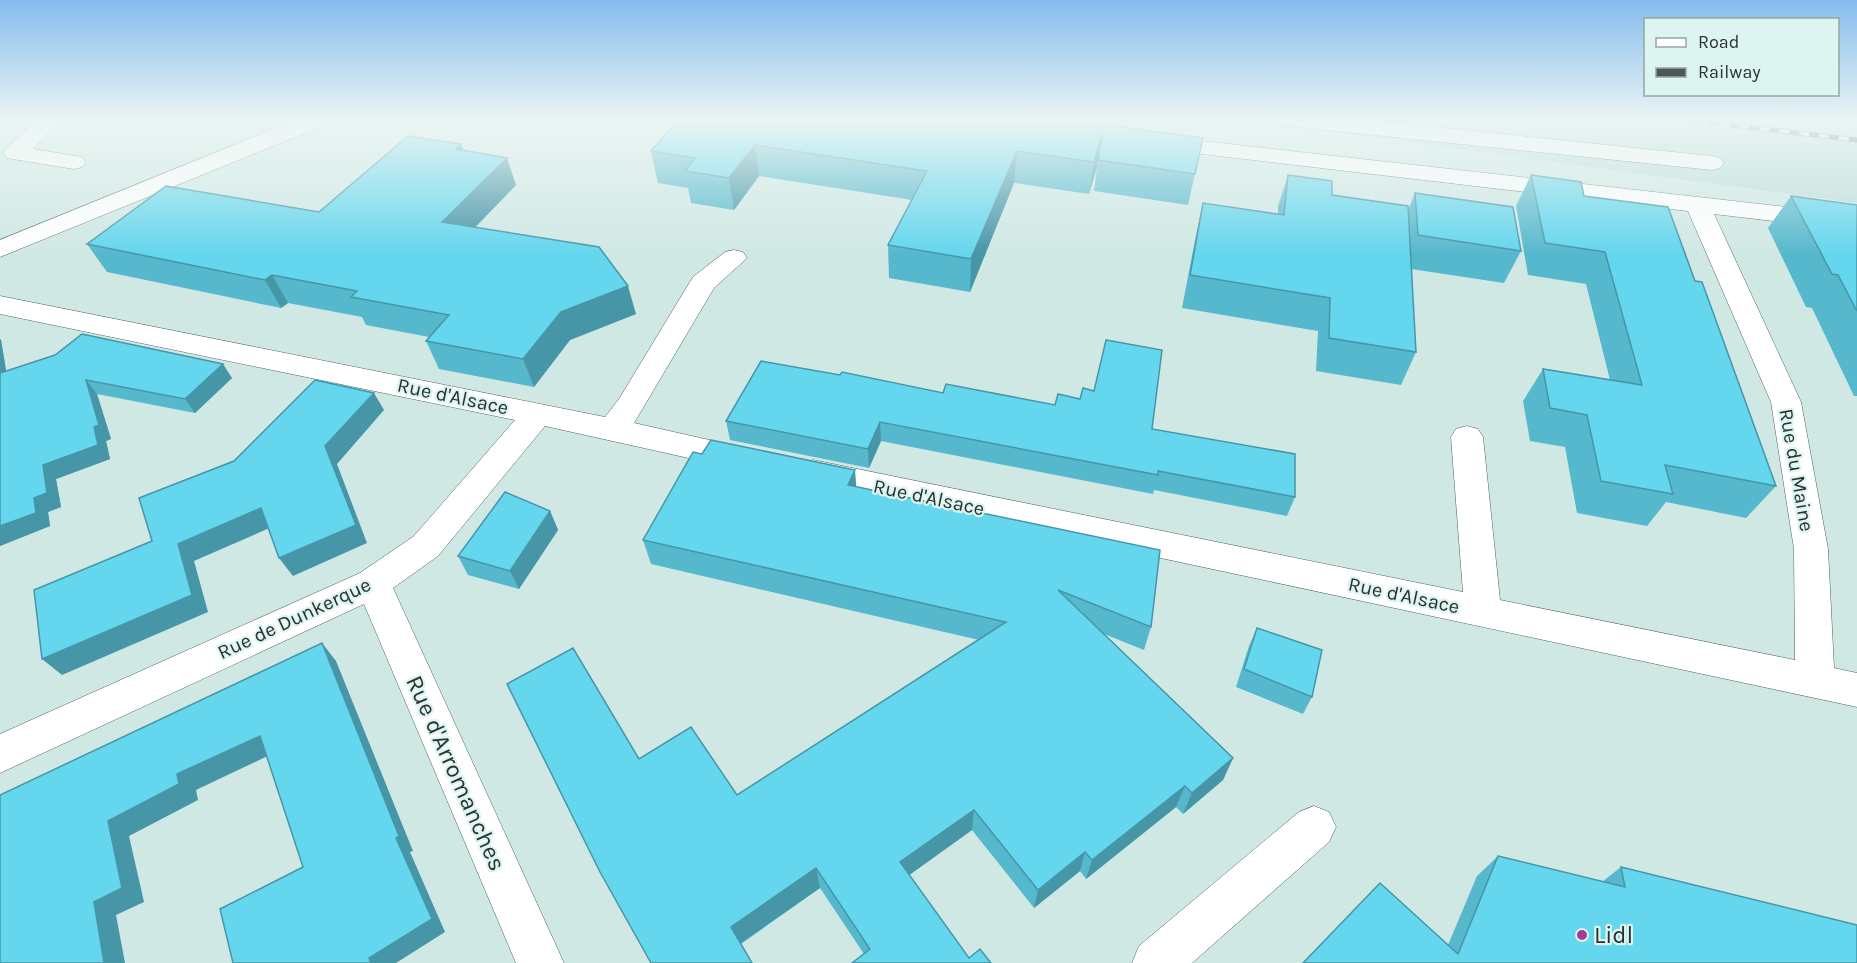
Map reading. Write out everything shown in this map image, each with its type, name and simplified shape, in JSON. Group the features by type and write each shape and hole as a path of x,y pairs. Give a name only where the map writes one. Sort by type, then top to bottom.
{"street":[{"path":"0,229 163,164"},
{"path":"0,249 209,164"},
{"path":"1334,164 1857,223"},
{"name":"Rue du Maine","path":"1698,206 1786,402 1811,549 1815,680"},
{"path":"612,431 630,407 703,283 734,258"},
{"name":"Rue d'Alsace","path":"0,305 538,414 1857,690"},
{"name":"Rue de Dunkerque","path":"0,754 373,583 426,546 538,414"},
{"path":"1467,437 1484,612"},
{"name":"Rue d'Arromanches","path":"373,583 540,963"},
{"path":"1156,963 1314,827"}],"shaded area":[{"path":"1567,164 1857,164 1857,203"}],"building":[{"path":"375,164 501,164 442,222 599,247 628,286 561,312 523,359 426,341 449,315 351,297 357,291 272,275 265,280 87,244 166,186 319,212"},
{"path":"690,164 740,164 729,178 685,171"},
{"path":"880,164 1011,164 971,259 888,245 927,171"},
{"path":"1125,164 1197,164 1195,174"},
{"path":"1288,175 1332,181 1332,195 1408,206 1416,352 1329,338 1330,298 1190,275 1203,203 1284,215"},
{"path":"1531,175 1581,182 1584,196 1668,207 1695,281 1702,282 1776,486 1665,465 1673,494 1601,481 1587,415 1550,408 1543,369 1642,385 1605,252 1545,243"},
{"path":"1415,193 1513,207 1521,251 1418,235"},
{"path":"1791,196 1857,205 1857,311 1838,275 1832,274"},
{"path":"82,334 223,364 185,399 86,380 99,425 94,427 98,445 43,465 47,493 34,498 36,513 0,526 0,373 55,355"},
{"path":"1106,340 1162,350 1152,429 1295,454 1295,497 1158,471 1158,475 880,422 868,449 726,421 761,361 840,375 842,372 943,393 946,384 1055,405 1058,394 1080,399 1083,388 1094,391"},
{"path":"315,380 374,393 325,446 356,525 279,558 261,508 178,544 192,595 42,659 34,590 152,541 139,498 234,461"},
{"path":"711,440 855,470 848,485 1160,550 1151,627 1058,590 1233,758 1192,793 1185,786 1092,860 1085,852 1038,890 974,810 900,862 969,958 980,949 991,963 852,963 870,949 816,868 731,927 752,963 651,963 600,872 507,684 573,648 639,759 691,727 737,795 1006,622 643,540 693,452 702,454"},
{"path":"505,492 550,511 510,571 458,556"},
{"path":"1257,628 1322,650 1312,697 1244,669"},
{"path":"322,643 399,836 396,838 432,919 369,958 371,963 233,963 220,909 303,867 260,736 177,774 179,784 108,821 122,888 94,902 104,963 0,963 0,795"},
{"path":"1498,856 1625,887 1621,867 1857,925 1857,963 1303,963 1380,883 1458,954"}],"place":[{"name":"Lidl","path":"1582,935"}]}
